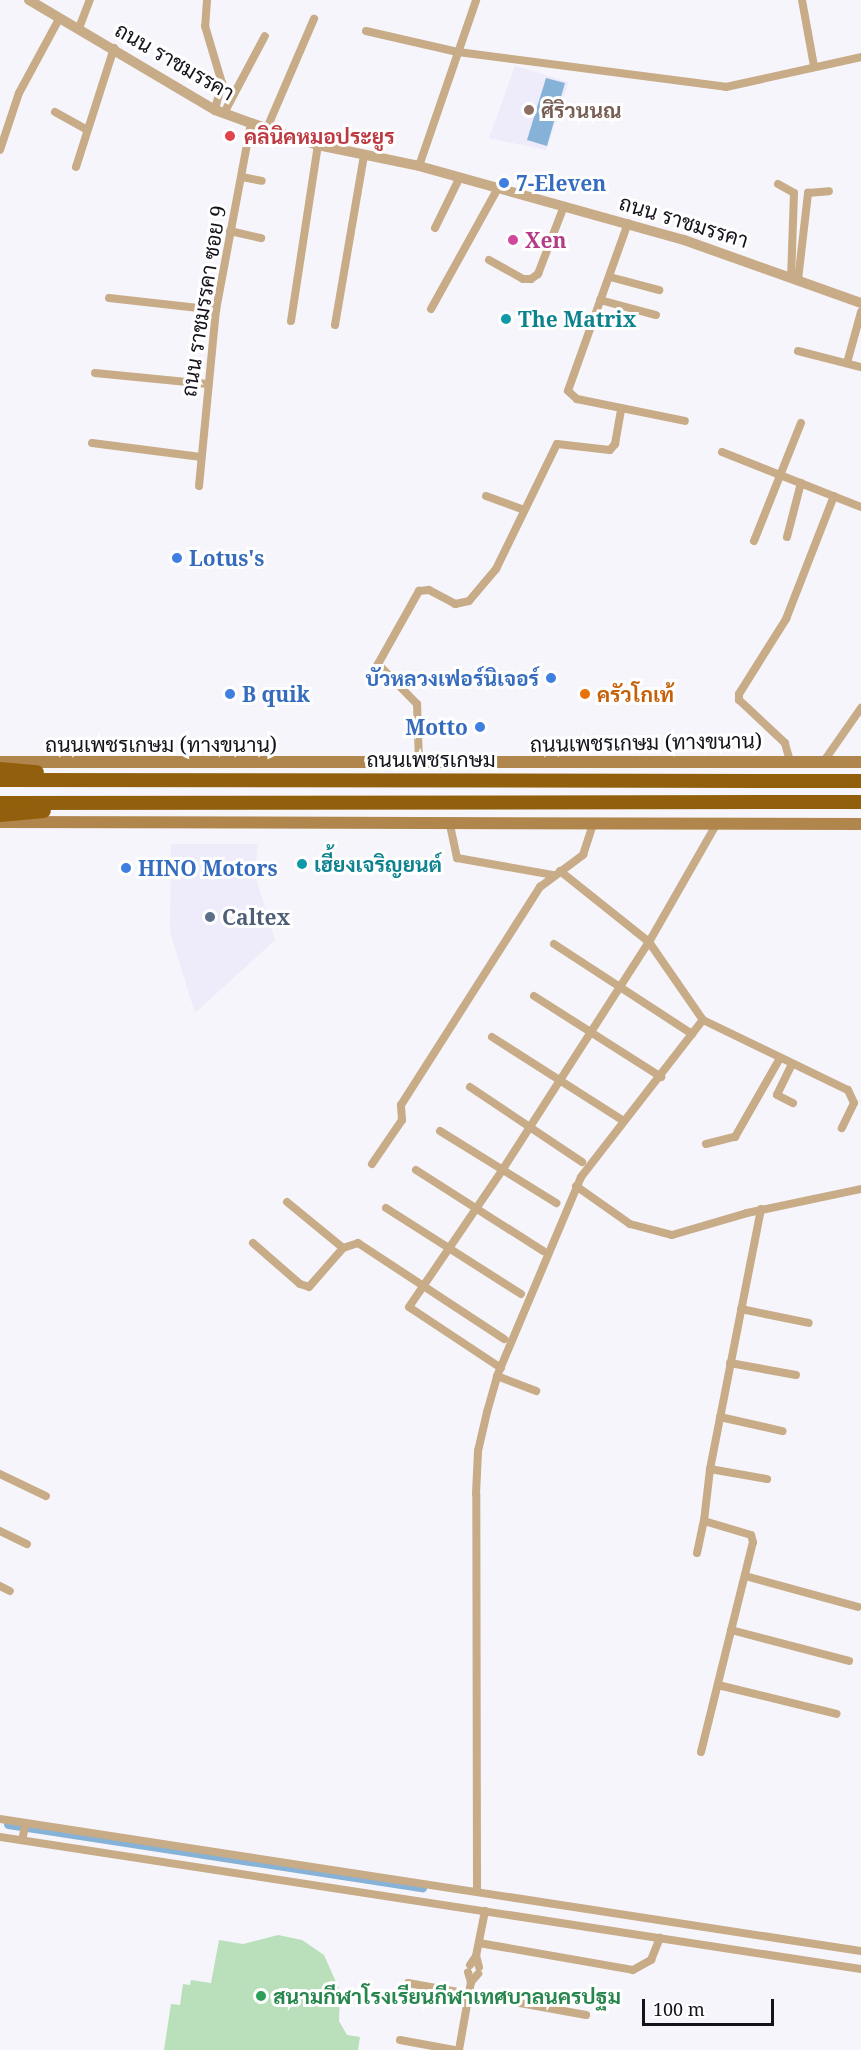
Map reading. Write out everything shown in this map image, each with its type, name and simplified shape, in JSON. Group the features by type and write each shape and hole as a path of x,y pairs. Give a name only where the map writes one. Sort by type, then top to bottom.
{"highway":[{"path":"0,769 138,779"},
{"name":"ถนนเพชรเกษม","path":"0,780 861,781"},
{"name":"ถนนเพชรเกษม","path":"0,803 861,802"},
{"path":"0,815 139,804"}],"main road":[{"name":"ถนนเพชรเกษม (ทางขนาน)","path":"0,762 861,762"},
{"path":"0,822 450,825 861,824"}],"street":[{"name":"ถนน ราชมรรคา","path":"29,0 219,111 318,146 419,166 628,223 721,251 861,303"},
{"path":"79,28 90,0"},
{"path":"207,0 205,26 222,83 219,111"},
{"path":"419,166 476,0"},
{"path":"802,0 814,66"},
{"path":"0,150 19,93 60,19"},
{"path":"267,128 314,19"},
{"path":"366,31 458,52 726,87 861,57"},
{"path":"219,111 265,36"},
{"path":"76,167 86,129 114,48"},
{"path":"56,112 86,129"},
{"name":"ถนน ราชมรรคา ซอย 9","path":"199,486 207,384 216,310 252,123"},
{"path":"291,321 318,146"},
{"path":"335,325 364,155"},
{"path":"242,177 262,181"},
{"path":"435,228 460,177"},
{"path":"778,184 794,193 795,279"},
{"path":"431,309 498,188"},
{"path":"795,279 808,193 829,190"},
{"path":"489,260 523,279 531,279 538,274 564,206"},
{"path":"628,223 568,391 578,399 685,421"},
{"path":"230,231 261,238"},
{"path":"610,277 659,290"},
{"path":"109,298 216,310"},
{"path":"600,300 656,315"},
{"path":"847,363 861,312"},
{"path":"798,351 861,367"},
{"path":"95,373 207,384"},
{"path":"419,763 417,704 378,664 419,591 429,590 462,605 477,593 496,569 557,444 610,450 615,444 621,409"},
{"path":"754,541 801,423"},
{"path":"92,443 201,457"},
{"path":"722,452 861,507"},
{"path":"787,537 801,483"},
{"path":"486,496 524,510"},
{"path":"790,761 785,743 739,696 786,619 834,496"},
{"path":"824,761 861,708"},
{"path":"450,825 457,858 557,873 649,942 703,1020 853,1095 854,1103 842,1128"},
{"path":"372,1164 402,1120 402,1105 540,887 583,855 593,825"},
{"path":"536,1391 499,1372 409,1310 649,942 716,825"},
{"path":"554,944 692,1034"},
{"path":"534,996 661,1077"},
{"path":"477,1891 476,1494 478,1450 499,1372 576,1186 703,1020"},
{"path":"492,1037 624,1121"},
{"path":"706,1144 735,1137 780,1058"},
{"path":"792,1064 777,1095 793,1103"},
{"path":"470,1087 582,1162"},
{"path":"440,1131 556,1203"},
{"path":"416,1170 543,1251"},
{"path":"576,1186 630,1224 672,1235 761,1209 861,1189"},
{"path":"287,1202 343,1248"},
{"path":"386,1208 451,1247 521,1294"},
{"path":"697,1553 704,1521 710,1470 761,1209"},
{"path":"253,1243 300,1284 309,1287 343,1248 358,1243 504,1338"},
{"path":"741,1309 809,1323"},
{"path":"730,1364 796,1375"},
{"path":"720,1417 782,1431"},
{"path":"710,1470 767,1479"},
{"path":"0,1474 46,1496"},
{"path":"701,1752 753,1542 751,1535 704,1521"},
{"path":"0,1532 27,1544"},
{"path":"745,1576 858,1607"},
{"path":"0,1586 10,1591"},
{"path":"732,1630 849,1661"},
{"path":"718,1685 837,1714"},
{"path":"0,1818 861,1951"},
{"path":"23,1837 26,1823"},
{"path":"0,1837 23,1837 861,1969"},
{"path":"459,2050 485,1911"},
{"path":"479,1943 633,1971 651,1960 660,1938"},
{"path":"408,1983 586,2015"},
{"path":"400,2040 454,2050"}],"shaded area":[{"name":"ศิริวนนณ","path":"515,66 569,82 546,150 489,138"},
{"path":"171,844 258,844 255,875 275,940 195,1013 170,932"}],"green space":[{"name":"สนามกีฬาโรงเรียนกีฬาเทศบาลนครปฐม","path":"278,1935 302,1940 324,1955 340,1991 339,2021 347,2035 360,2037 358,2050 164,2050 171,2004 180,2005 183,1984 190,1985 191,1980 211,1983 219,1940 243,1944"}],"water":[{"path":"546,78 565,83 547,146 527,140"}],"waterway":[{"path":"8,1824 422,1887"}],"place":[{"name":"ศิริวนนณ","path":"529,110"},
{"name":"คลินิคหมอประยูร","path":"230,136"},
{"name":"7-Eleven","path":"504,183"},
{"name":"Xen","path":"513,240"},
{"name":"The Matrix","path":"506,319"},
{"name":"Lotus's","path":"177,558"},
{"name":"บัวหลวงเฟอร์นิเจอร์","path":"551,678"},
{"name":"B quik","path":"230,694"},
{"name":"ครัวโกเท้","path":"585,694"},
{"name":"Motto","path":"480,727"},
{"name":"เฮี้ยงเจริญยนต์","path":"302,864"},
{"name":"HINO Motors","path":"126,868"},
{"name":"Caltex","path":"210,917"},
{"name":"สนามกีฬาโรงเรียนกีฬาเทศบาลนครปฐม","path":"261,1996"}]}
